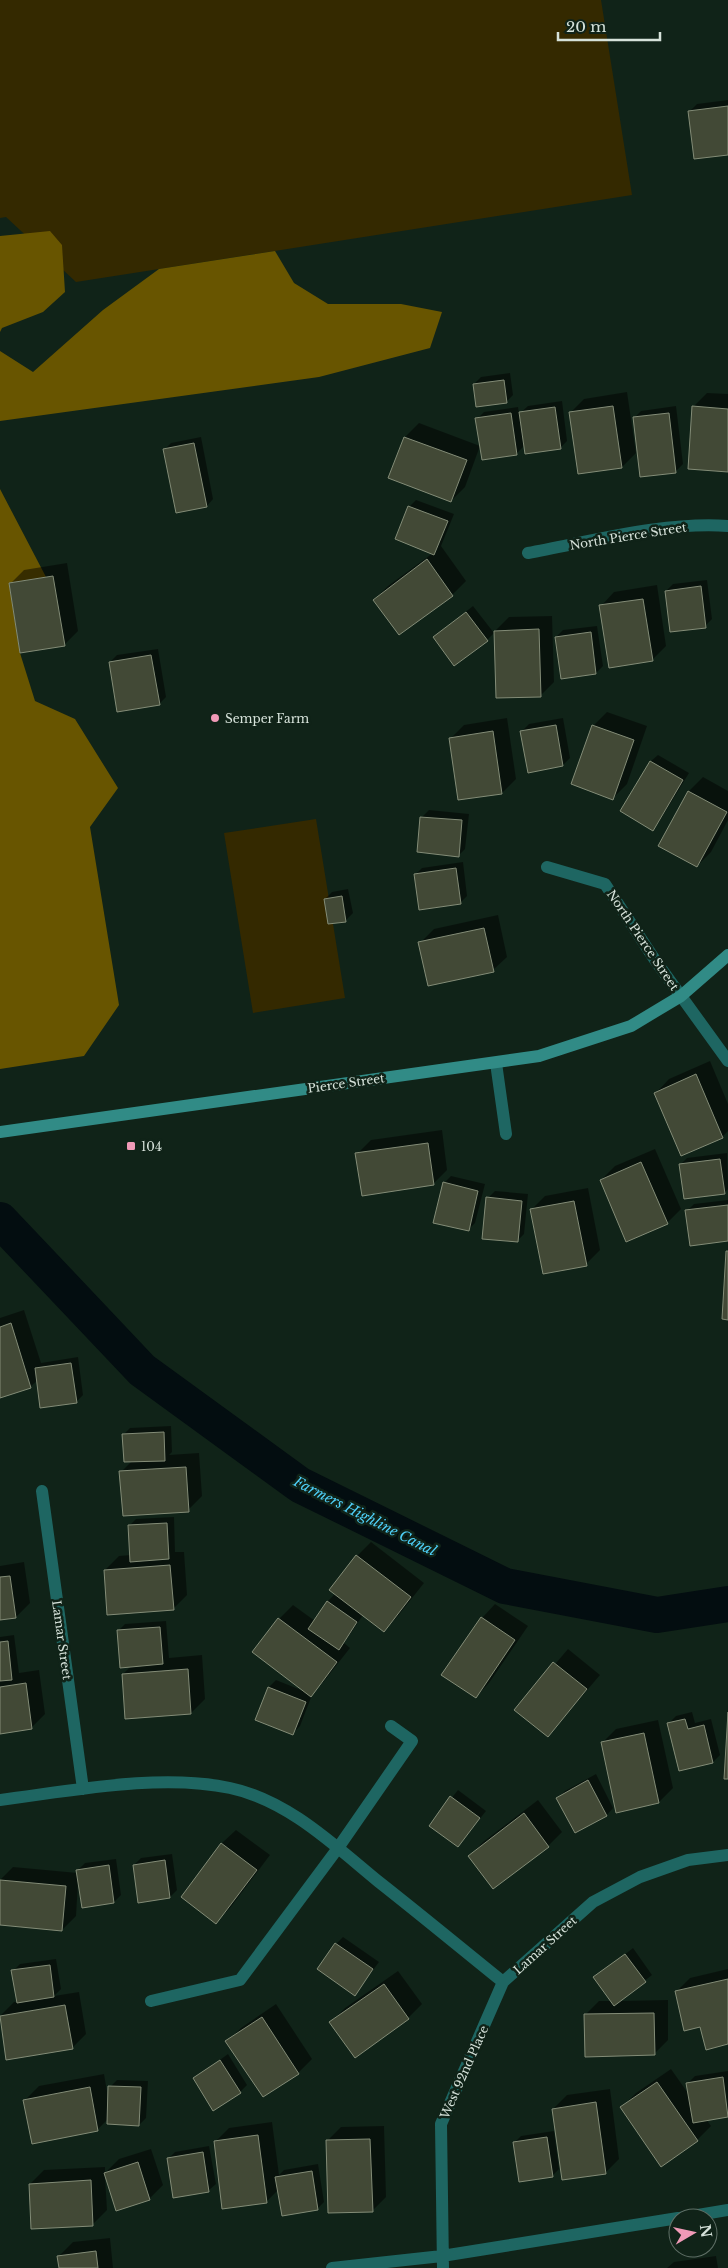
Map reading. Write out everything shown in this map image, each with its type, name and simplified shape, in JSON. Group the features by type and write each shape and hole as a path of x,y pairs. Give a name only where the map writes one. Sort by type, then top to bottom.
{"street":[{"name":"North Pierce Street","path":"528,553 666,528 728,526"},
{"name":"North Pierce Street","path":"547,867 605,884 681,996"},
{"name":"Pierce Street","path":"0,1132 539,1056 623,1029 681,996 728,955"},
{"path":"681,996 728,1061"},
{"path":"496,1063 506,1134"},
{"name":"Lamar Street","path":"42,1491 83,1789"},
{"path":"151,2000 240,1980 338,1848 412,1741 391,1726"},
{"name":"Lamar Street","path":"0,1800 83,1789 160,1782 198,1783 232,1788 283,1807 338,1848 503,1982 593,1902 640,1877 688,1860 728,1855"},
{"name":"West 92nd Place","path":"443,2262 441,2124 503,1982"},
{"path":"332,2268 443,2262 668,2220"}],"shaded area":[{"path":"0,0 601,0 632,195 76,282 6,217 0,218"},
{"path":"50,231 62,245 65,292 43,312 2,328 0,332 0,236"},
{"path":"275,251 294,283 328,304 401,304 442,312 430,348 319,377 0,421 0,351 33,372 103,310 159,269"},
{"path":"0,489 46,577 9,583 20,653 35,701 75,719 118,788 90,827 119,1005 84,1056 0,1069"},
{"path":"316,819 345,998 253,1013 224,833"}],"building":[{"path":"728,106 728,155 694,159 688,111"},
{"path":"504,380 507,403 476,407 473,384"},
{"path":"613,406 622,468 578,474 569,412"},
{"path":"692,406 728,409 728,472 688,469"},
{"path":"555,407 561,449 525,454 519,412"},
{"path":"511,413 517,455 482,460 475,418"},
{"path":"669,413 676,473 640,477 633,417"},
{"path":"404,437 467,460 451,502 388,478"},
{"path":"194,443 207,507 176,513 163,449"},
{"path":"408,506 448,521 434,555 395,539"},
{"path":"427,559 453,596 399,635 373,600"},
{"path":"53,576 65,646 20,653 9,583"},
{"path":"701,586 706,628 670,632 665,591"},
{"path":"643,599 653,661 609,668 599,605"},
{"path":"466,612 488,641 454,666 433,637"},
{"path":"539,629 541,697 496,698 494,631"},
{"path":"591,632 596,674 561,679 555,637"},
{"path":"151,655 160,705 117,712 109,662"},
{"path":"556,725 563,766 528,773 520,731"},
{"path":"592,725 634,740 613,800 571,784"},
{"path":"493,731 502,794 458,800 449,738"},
{"path":"650,761 683,780 653,831 620,811"},
{"path":"688,791 727,812 697,867 658,846"},
{"path":"420,817 462,820 459,857 417,852"},
{"path":"456,868 461,904 419,910 414,874"},
{"path":"342,896 346,922 328,924 324,899"},
{"path":"484,928 494,972 428,986 418,942"},
{"path":"696,1074 723,1138 681,1156 654,1093"},
{"path":"428,1143 434,1185 362,1196 355,1153"},
{"path":"720,1159 725,1194 684,1199 679,1164"},
{"path":"641,1162 668,1224 626,1242 600,1180"},
{"path":"443,1182 478,1191 469,1231 433,1223"},
{"path":"486,1197 522,1201 518,1242 482,1239"},
{"path":"574,1201 587,1266 543,1274 530,1209"},
{"path":"728,1205 728,1241 690,1246 685,1210"},
{"path":"726,1251 728,1251 728,1320 722,1319"},
{"path":"11,1323 31,1388 0,1398 0,1327"},
{"path":"71,1363 77,1403 40,1408 35,1368"},
{"path":"164,1432 165,1461 124,1462 122,1434"},
{"path":"186,1467 189,1512 123,1516 119,1471"},
{"path":"167,1523 169,1559 130,1562 128,1525"},
{"path":"356,1555 411,1597 384,1632 329,1590"},
{"path":"170,1565 174,1610 107,1615 104,1570"},
{"path":"10,1576 16,1618 0,1620 0,1577"},
{"path":"327,1601 357,1622 339,1650 308,1629"},
{"path":"481,1617 515,1640 476,1698 441,1675"},
{"path":"278,1618 337,1662 311,1697 252,1652"},
{"path":"160,1627 163,1664 120,1668 117,1630"},
{"path":"8,1641 12,1680 0,1681 0,1642"},
{"path":"553,1662 587,1689 548,1737 514,1710"},
{"path":"188,1669 191,1714 125,1719 122,1674"},
{"path":"26,1683 32,1729 0,1734 0,1687"},
{"path":"268,1687 306,1702 293,1735 255,1720"},
{"path":"728,1712 728,1779 724,1779"},
{"path":"685,1719 688,1729 704,1725 713,1763 679,1771 667,1723"},
{"path":"644,1733 659,1803 616,1813 601,1742"},
{"path":"588,1780 607,1816 575,1833 556,1798"},
{"path":"450,1796 480,1818 458,1847 429,1826"},
{"path":"524,1813 549,1847 493,1889 468,1856"},
{"path":"221,1843 257,1870 216,1924 181,1897"},
{"path":"165,1860 170,1898 138,1903 133,1865"},
{"path":"109,1865 114,1903 82,1908 76,1870"},
{"path":"0,1880 66,1886 62,1931 0,1925"},
{"path":"335,1943 373,1969 355,1996 317,1969"},
{"path":"625,1954 646,1982 614,2006 593,1977"},
{"path":"50,1965 54,1997 17,2003 11,1970"},
{"path":"728,1979 728,2044 706,2050 700,2027 684,2031 675,1991"},
{"path":"384,1984 409,2019 355,2058 329,2022"},
{"path":"65,2005 73,2049 6,2060 0,2016"},
{"path":"654,2013 655,2055 585,2057 584,2014"},
{"path":"262,2017 299,2074 263,2097 225,2041"},
{"path":"220,2060 241,2093 213,2111 193,2078"},
{"path":"723,2077 728,2117 693,2123 686,2083"},
{"path":"657,2082 698,2141 661,2167 620,2107"},
{"path":"108,2086 141,2087 139,2126 107,2124"},
{"path":"90,2087 98,2131 32,2144 23,2100"},
{"path":"596,2102 606,2174 562,2180 552,2109"},
{"path":"258,2135 267,2203 222,2209 214,2141"},
{"path":"547,2137 553,2177 519,2182 513,2142"},
{"path":"370,2139 373,2212 328,2213 326,2140"},
{"path":"203,2152 209,2192 173,2198 167,2158"},
{"path":"138,2162 150,2200 116,2211 104,2173"},
{"path":"312,2171 318,2210 282,2216 275,2177"},
{"path":"91,2180 93,2226 31,2229 29,2184"},
{"path":"96,2251 98,2268 59,2268 57,2256"}],"waterway":[{"name":"Farmers Highline Canal","path":"0,1220 142,1370 300,1485 505,1586 657,1615 728,1604"}],"place":[{"name":"Semper Farm","path":"215,718"},
{"name":"104","path":"131,1146"}]}
